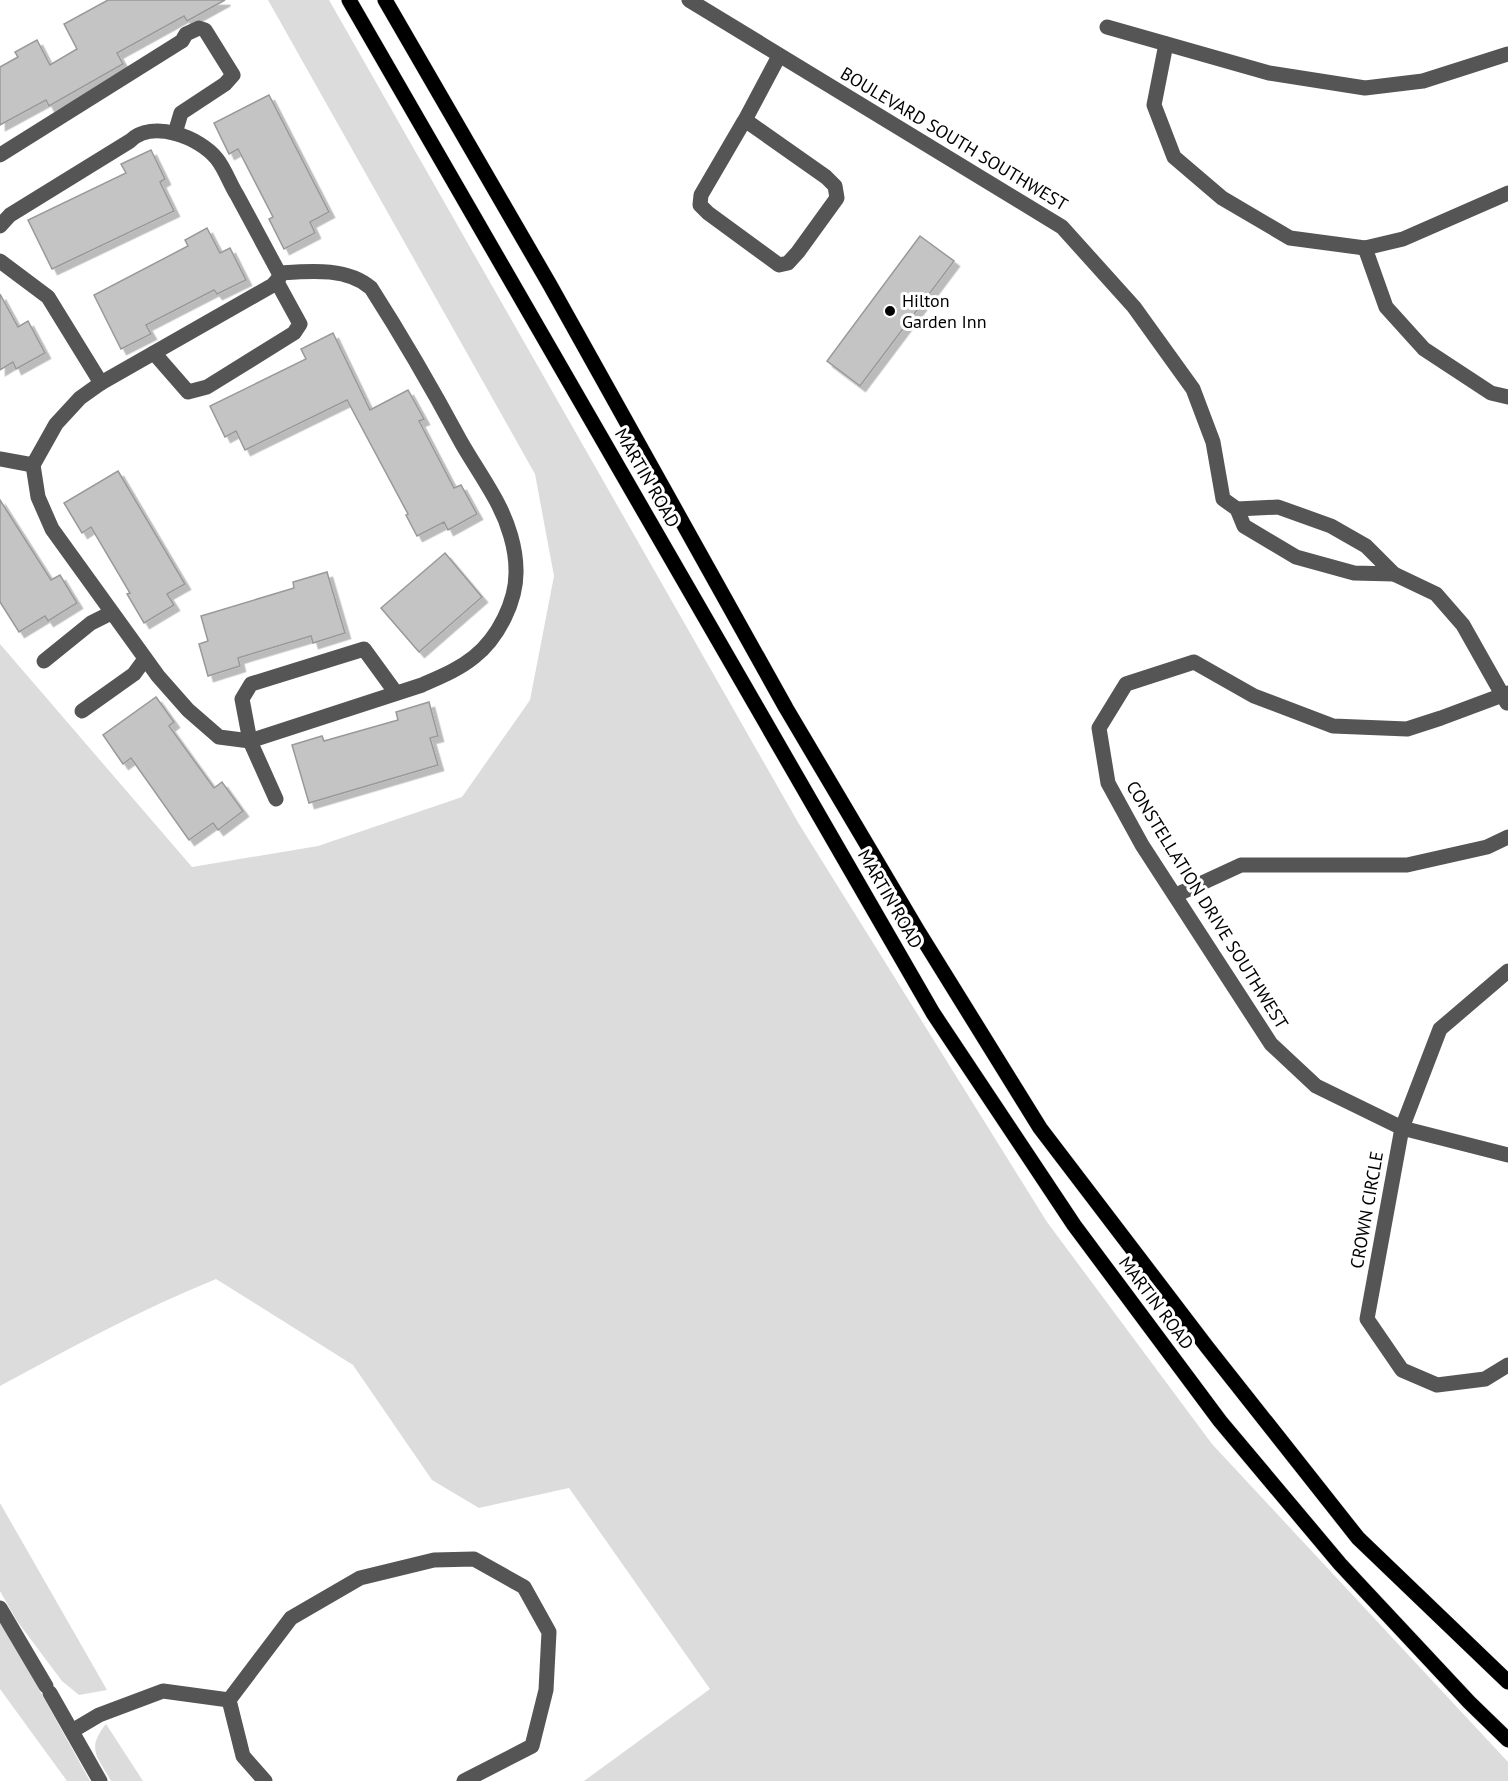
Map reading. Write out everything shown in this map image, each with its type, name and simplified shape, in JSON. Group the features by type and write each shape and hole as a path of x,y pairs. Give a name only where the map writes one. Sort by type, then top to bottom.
{"main road":[{"name":"MARTIN ROAD","path":"349,0 933,1013 1067,1215 1220,1421 1287,1502 1340,1564 1469,1702 1508,1740"},
{"name":"MARTIN ROAD","path":"385,0 556,295 786,708 918,931 1040,1128 1207,1347 1358,1538 1508,1682"}],"street":[{"name":"BOULEVARD SOUTH SOUTHWEST","path":"689,0 1062,227 1134,307 1193,389 1213,442 1223,499 1237,509 1244,525 1296,557 1354,573 1394,574"},
{"path":"1107,27 1269,73 1365,88 1423,81 1508,54"},
{"path":"0,154 182,41 186,34 199,28 205,30 232,75 225,84 181,113 175,133"},
{"path":"1166,44 1154,105 1174,157 1222,198 1290,238 1365,248 1403,239 1508,193"},
{"path":"745,120 826,177 835,186 837,198 798,252 788,262 778,265 700,205 701,195 779,56"},
{"path":"3,216 135,136 152,131 175,133 216,158 300,324 294,333 207,387 188,392 154,352"},
{"path":"1365,248 1386,307 1424,349 1491,393 1508,397"},
{"path":"0,261 48,297 101,383"},
{"path":"316,271 345,274 365,283 371,288 406,344 477,472 498,505 511,539 516,570 514,593 495,635 476,656 459,668 422,685 250,741 219,737 188,710 145,659 52,528 38,497 33,465 56,424 80,398 154,352 278,277 316,271"},
{"path":"0,459 33,465"},
{"path":"1237,509 1278,507 1331,526 1366,546 1394,574 1436,594 1463,625 1506,697"},
{"path":"44,661 91,622 111,613"},
{"path":"276,799 250,741 242,699 251,684 364,649 396,693"},
{"path":"82,711 134,674 145,659"},
{"name":"CONSTELLATION DRIVE SOUTHWEST","path":"1506,697 1407,729 1333,726 1254,696 1194,662 1126,684 1099,728 1108,783 1143,845 1272,1044 1316,1086 1402,1128 1508,1155"},
{"path":"1176,895 1241,865 1407,865 1476,850 1508,837"},
{"name":"CROWN CIRCLE","path":"1508,971 1440,1029 1402,1128 1367,1319 1402,1371 1437,1385 1485,1379 1508,1365"},
{"path":"229,1700 291,1617 360,1578 434,1560 474,1558 524,1587 549,1632 546,1690 532,1746 464,1781"},
{"path":"0,1608 100,1781"},
{"path":"72,1731 99,1715 163,1691 229,1700"},
{"path":"229,1700 243,1756 265,1781"}],"shaded area":[{"path":"268,0 329,0 799,824 1047,1222 1212,1444 1508,1762 1508,1781 584,1781 710,1689 569,1488 479,1508 432,1480 353,1365 216,1279 134,1316 0,1386 0,644 192,867 318,846 462,797 530,700 554,576 535,474"},
{"path":"0,1503 107,1690 79,1695 62,1681 17,1621 0,1591"},
{"path":"0,1619 90,1781 67,1781 0,1689"},
{"path":"106,1724 143,1781 111,1781 98,1759 95,1746"}],"building":[{"path":"108,0 225,0 187,21 184,16 117,53 123,64 49,106 46,100 0,125 0,67 18,57 15,52 37,40 50,65 77,49 64,24"},
{"path":"269,95 329,212 310,222 315,233 284,249 269,219 273,217 238,149 229,154 214,123"},
{"path":"151,150 165,179 160,182 174,211 52,269 28,220 126,173 121,164"},
{"path":"207,228 220,253 230,248 246,280 217,294 214,290 146,325 151,334 121,349 94,295 188,246 185,240"},
{"name":"Hilton Garden Inn","path":"920,236 954,261 860,386 827,361"},
{"path":"0,294 18,327 28,321 45,353 16,369 13,362 0,370"},
{"path":"333,333 370,410 408,390 424,419 419,421 454,488 461,485 477,514 448,530 444,522 417,536 406,515 408,514 347,400 245,450 236,431 225,437 210,406 306,359 301,349"},
{"path":"118,471 185,584 167,594 174,605 144,623 127,594 130,593 91,527 82,533 64,503"},
{"path":"0,500 51,580 60,575 77,603 48,621 45,616 19,632 0,602"},
{"path":"445,553 482,597 419,652 381,608"},
{"path":"327,572 345,633 313,643 311,636 238,658 240,666 208,676 199,644 208,641 201,616 294,588 293,582"},
{"path":"156,697 174,722 169,726 214,788 222,782 243,811 218,830 213,823 189,840 131,758 123,764 103,735"},
{"path":"429,702 438,736 430,738 438,765 309,803 292,745 322,736 324,741 398,720 396,712"}],"place":[{"name":"Hilton Garden Inn","path":"890,311"}]}
